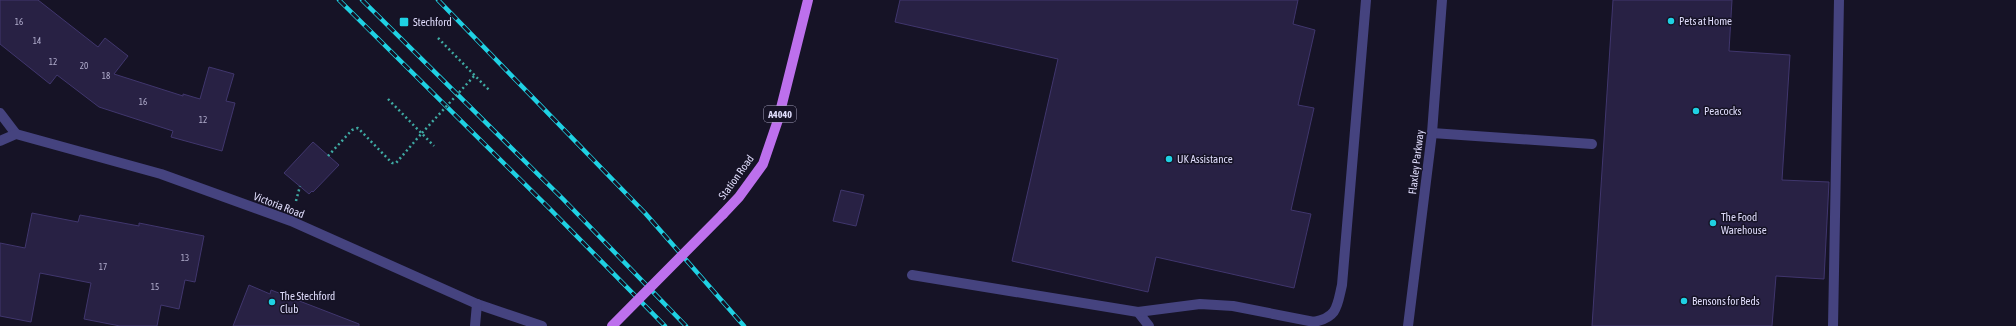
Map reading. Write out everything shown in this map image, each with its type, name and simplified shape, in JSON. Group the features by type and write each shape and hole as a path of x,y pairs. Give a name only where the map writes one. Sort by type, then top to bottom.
{"main road":[{"name":"Station Road","path":"612,326 739,197 763,164 778,120 808,0"}],"street":[{"path":"912,275 1138,312 1200,304 1226,305 1314,322 1326,319 1337,310 1342,285 1366,0"},
{"name":"Flaxley Parkway","path":"1408,326 1432,133 1442,0"},
{"path":"1833,326 1839,0"},
{"path":"0,113 16,134 0,141"},
{"path":"1432,133 1592,144"},
{"name":"Victoria Road","path":"16,134 161,174 290,221 477,304 542,326"},
{"path":"475,326 477,304"},
{"path":"1138,312 1149,326"}],"path":[{"path":"438,38 490,91"},
{"path":"328,156 352,130 358,128 392,163 396,163 475,75"},
{"path":"388,99 434,146"}],"building":[{"path":"0,0 38,0 98,47 105,38 128,56 114,74 183,96 183,94 200,99 209,67 234,74 226,101 235,103 222,151 171,137 173,131 99,107 57,75 50,84 0,44"},
{"name":"UK Assistance","path":"900,0 1298,0 1293,24 1315,30 1298,105 1314,108 1291,210 1311,214 1294,288 1156,257 1148,292 1012,261 1058,59 895,22"},
{"path":"1613,0 1732,0 1729,51 1790,55 1782,180 1829,182 1824,279 1776,276 1772,326 1592,326"},
{"path":"313,142 339,165 313,192 312,191 309,194 284,173"},
{"path":"841,190 864,195 856,226 833,221"},
{"path":"32,213 78,222 80,215 139,226 139,223 204,236 195,282 185,280 179,309 161,305 157,326 120,326 84,319 91,283 40,273 31,322 0,316 0,243 25,248"},
{"name":"The Stechford Club","path":"249,285 270,294 271,290 359,324 359,326 233,326"}],"railway":[{"path":"339,0 550,209 665,326"},
{"path":"362,0 563,199 686,326"},
{"path":"438,0 645,213 744,326"}],"place":[{"name":"Pets at Home","path":"1671,21"},
{"name":"Stechford","path":"404,22"},
{"name":"Peacocks","path":"1696,111"},
{"name":"UK Assistance","path":"1169,159"},
{"name":"The Food Warehouse","path":"1713,223"},
{"name":"Bensons for Beds","path":"1684,301"},
{"name":"The Stechford Club","path":"272,302"}]}
